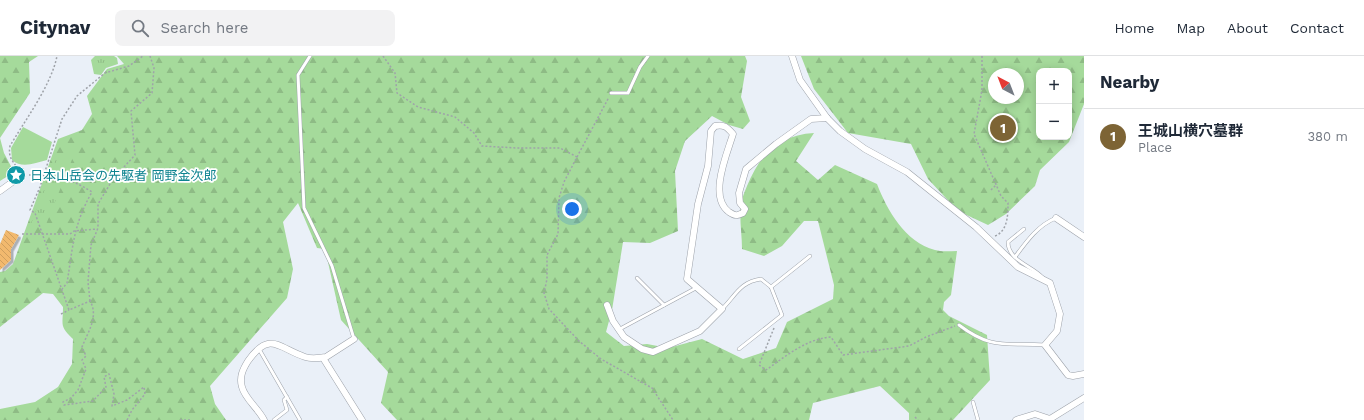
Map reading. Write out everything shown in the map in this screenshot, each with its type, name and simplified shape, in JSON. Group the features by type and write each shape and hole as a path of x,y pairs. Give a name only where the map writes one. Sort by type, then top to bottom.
{"street":[{"path":"792,56 800,80 827,118 840,131 865,149 907,172 989,238 1018,267 1050,283 1060,314 1057,331 1045,345 1068,375 1073,376 1084,374"},
{"path":"607,305 618,330 624,337 642,349 653,352 700,331 722,309 687,279 698,204 708,166 711,131 715,126 722,125 728,128 733,134 719,184 719,190 725,209 735,215 738,215 744,213 745,209 740,203 738,193 746,169 776,144 811,119 827,118"},
{"path":"0,191 22,175"},
{"path":"1056,218 1084,237"},
{"path":"264,420 242,387 243,369 258,348 267,343 277,343 307,358 323,358 354,339"},
{"path":"323,358 362,420"},
{"path":"1016,420 1035,414 1050,419 1084,398"}],"lane":[{"path":"310,56 298,75 304,208 332,266 354,339"},
{"path":"611,94 628,93 640,67 648,56"},
{"path":"1015,257 1031,237 1047,221 1056,218"},
{"path":"1024,230 1008,242 1008,246 1015,257 1038,272 1044,279"},
{"path":"771,287 810,256"},
{"path":"637,278 664,305"},
{"path":"722,309 749,280 760,279 771,287 782,315 739,349"},
{"path":"618,330 696,288"},
{"path":"959,325 974,336 991,344 1045,345"},
{"path":"258,348 300,420"},
{"path":"274,420 287,410 284,400 287,397"},
{"path":"973,402 978,420"}],"path":[{"path":"57,56 55,65 45,85 10,146 9,153 12,161 22,175 44,174 75,182 92,192 84,206 74,231 67,283 62,289"},
{"path":"69,310 35,213 30,210 44,174 62,119 78,96 105,72 129,66 143,56"},
{"path":"127,420 132,410 145,394 144,387 127,400 112,406 114,394 109,374 104,377 106,387 93,401 64,405 62,402 71,398 78,390 86,369 82,360 86,356 82,347 94,317 93,307 90,301 88,282 91,246 97,229 98,204 113,179 135,155 131,111 152,93 154,68 150,56"},
{"path":"383,56 395,73 397,93 418,107 455,117 474,133 482,146 560,148 577,156"},
{"path":"982,56 982,90 974,134 1001,196 1008,203 1008,218 998,235 989,238"},
{"path":"611,94 577,156 560,193 558,234 547,255 547,279 544,293 549,309 579,341 601,359 652,388 673,420"},
{"path":"991,190 997,184"},
{"path":"22,234 70,234 74,231 97,229"},
{"path":"61,314 90,301"},
{"path":"774,327 759,365 766,370 796,349 820,338 831,337 843,355 909,346 926,337 959,325"},
{"path":"915,417 918,420"},
{"path":"180,420 190,420"}],"green space":[{"path":"0,56 38,56 29,62 30,93 0,138"},
{"path":"95,56 114,56 117,58 118,64 106,68 101,75 94,74 91,60"},
{"path":"117,56 745,56 747,61 741,97 750,121 743,129 729,125 712,116 685,141 675,171 678,231 650,243 623,242 612,310 606,332 624,346 647,344 668,348 702,339 743,359 776,348 787,322 833,299 834,285 818,221 804,221 782,246 764,256 742,249 740,220 741,203 747,186 758,164 772,148 781,142 802,135 814,133 796,161 818,180 835,165 877,184 886,204 898,224 915,240 924,246 935,250 957,251 951,295 944,302 943,310 949,316 987,335 990,380 953,420 909,420 909,413 880,386 813,403 809,420 397,420 381,403 388,372 341,320 325,249 317,248 298,203 283,222 293,269 287,298 210,386 215,404 226,420 0,420 0,409 35,402 58,387 72,364 73,339 64,328 62,322 63,307 53,294 43,293 0,327 0,272 5,271 13,264 58,139 82,130 92,114 87,96 107,69 124,64"},
{"path":"801,56 1084,56 1084,104 1072,134 1072,68 1036,68 1036,140 1070,140 1040,170 1035,186 1006,214 988,225 958,211 928,179 911,144 848,133 814,89"},
{"path":"23,127 52,142 47,160 24,165 16,163 12,160 11,148"},
{"path":"0,138 4,153 14,172 0,181"},
{"path":"58,154 73,157 45,227 31,223"}],"building":[{"path":"6,230 19,235 11,249 11,260 0,270 0,244"}],"place":[{"name":"王城山横穴墓群","path":"1003,128"},
{"name":"日本山岳会の先駆者 岡野金次郎","path":"16,175"}]}
